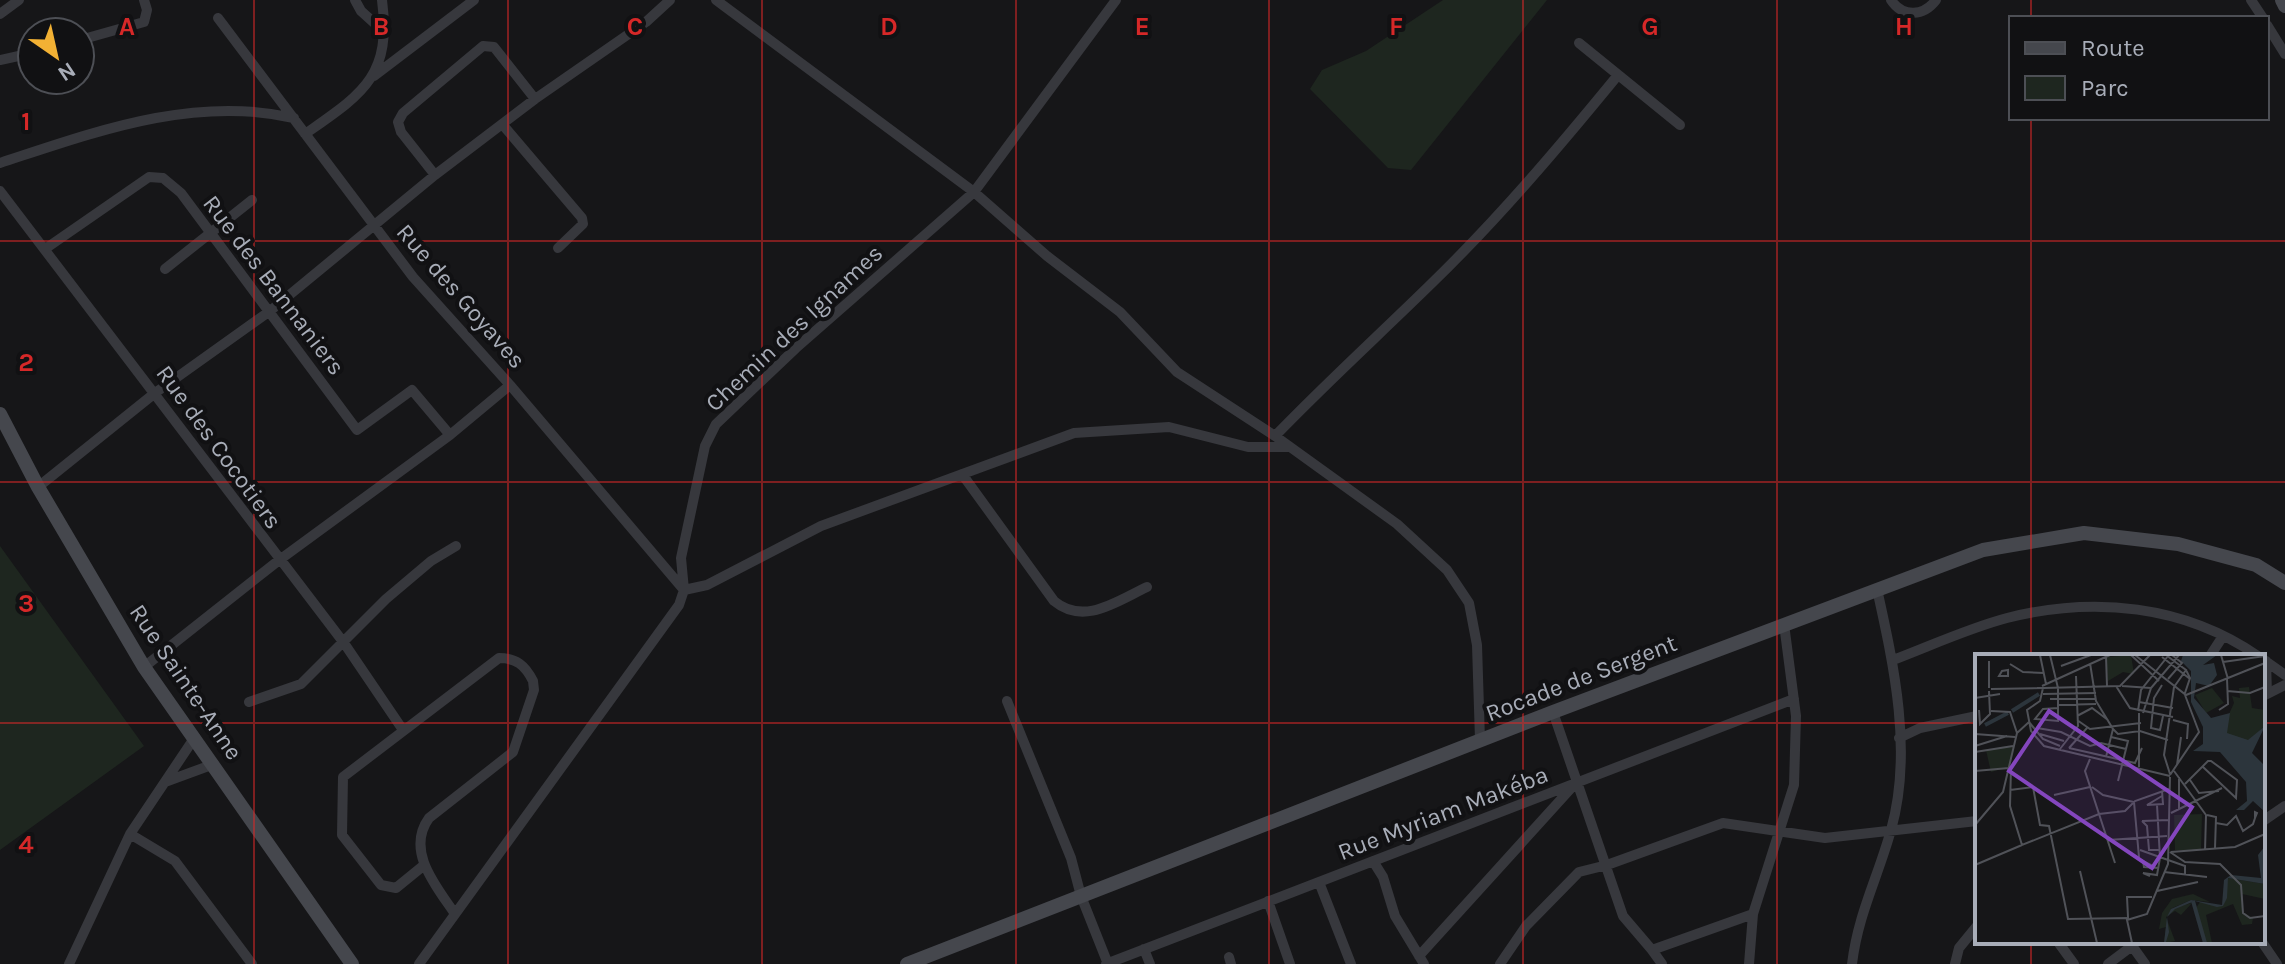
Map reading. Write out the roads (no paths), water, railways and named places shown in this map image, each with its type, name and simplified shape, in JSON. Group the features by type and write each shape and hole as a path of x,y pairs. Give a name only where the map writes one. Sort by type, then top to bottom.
{"main road":[{"path":"2282,0 2285,6"},
{"name":"Rue Sainte-Anne","path":"0,414 38,487 144,667 352,964"},
{"name":"Rocade de Sergent","path":"907,964 1480,740 1983,550 2084,533 2178,544 2256,565 2285,583"}],"street":[{"path":"0,14 19,0"},
{"path":"96,36 144,22 147,10 144,0"},
{"path":"355,0 361,11 382,30"},
{"path":"374,76 382,30 382,0"},
{"path":"305,134 356,98 374,76 474,0"},
{"path":"38,487 155,393 270,311 376,227 435,175 535,99 646,22 670,0"},
{"path":"716,0 974,192 1047,256 1120,312 1177,372 1275,436 1397,524 1447,570 1469,603 1477,645 1480,740"},
{"name":"Chemin des Ignames","path":"684,590 681,558 705,446 716,424 796,348 974,192 1116,0"},
{"path":"1891,0 1896,8 1912,14 1929,10 1936,0"},
{"name":"Rue des Goyaves","path":"218,18 413,277 510,385 684,590"},
{"path":"2269,28 2285,54"},
{"path":"1579,43 1680,125"},
{"path":"435,175 401,132 398,122 403,113 458,64 483,46 494,47 535,99"},
{"path":"1275,436 1495,217 1618,75"},
{"path":"0,163 146,120 202,109 259,110 294,118"},
{"path":"502,124 582,218 581,227 558,248"},
{"name":"Rue des Bannaniers","path":"45,249 149,177 156,176 171,183 357,430 412,390 450,435"},
{"name":"Rue des Cocotiers","path":"0,191 155,393 278,561 344,643 403,730"},
{"path":"165,269 252,200"},
{"path":"144,667 278,561 450,435 510,385"},
{"path":"419,964 679,605 684,590 707,585 821,526 1074,433 1169,427 1248,447 1289,447"},
{"path":"962,474 1054,601 1064,610 1079,613 1099,610 1147,587"},
{"path":"249,702 301,684 412,576 456,546"},
{"path":"1852,964 1857,925 1892,828 1901,772 1893,660 1877,589"},
{"path":"1893,660 2007,618 2083,605 2138,607 2197,623 2254,654"},
{"path":"1749,964 1753,914 1782,833 1794,785 1794,699 1784,624"},
{"path":"2211,654 2223,636"},
{"path":"423,866 396,888 384,888 346,842 340,826 343,777 499,658 512,658 533,681 534,690 513,752 424,825 423,866 455,914"},
{"path":"2265,661 2285,675"},
{"path":"2265,695 2285,685"},
{"name":"Rue Myriam Makéba","path":"1107,964 1794,699"},
{"path":"1007,701 1071,858 1081,896 1107,964"},
{"path":"1553,712 1623,916 1662,964"},
{"path":"1899,738 1920,728 1975,716"},
{"path":"69,964 130,834 195,737"},
{"path":"163,783 214,764"},
{"path":"1373,861 1383,877 1395,916 1422,960 1575,783"},
{"path":"2265,820 2285,806"},
{"path":"1500,964 1526,926 1579,872 1723,823 1825,838 1892,828 1975,821"},
{"path":"130,834 175,861 252,964"},
{"path":"1319,882 1351,964"},
{"path":"1268,901 1290,964"},
{"path":"1652,950 1753,914"},
{"path":"1955,964 1959,948 1975,928"},
{"path":"2059,944 2074,964"},
{"path":"2108,964 2131,944 2145,964"},
{"path":"2263,944 2277,964"},
{"path":"1144,949 1150,964"}]}
